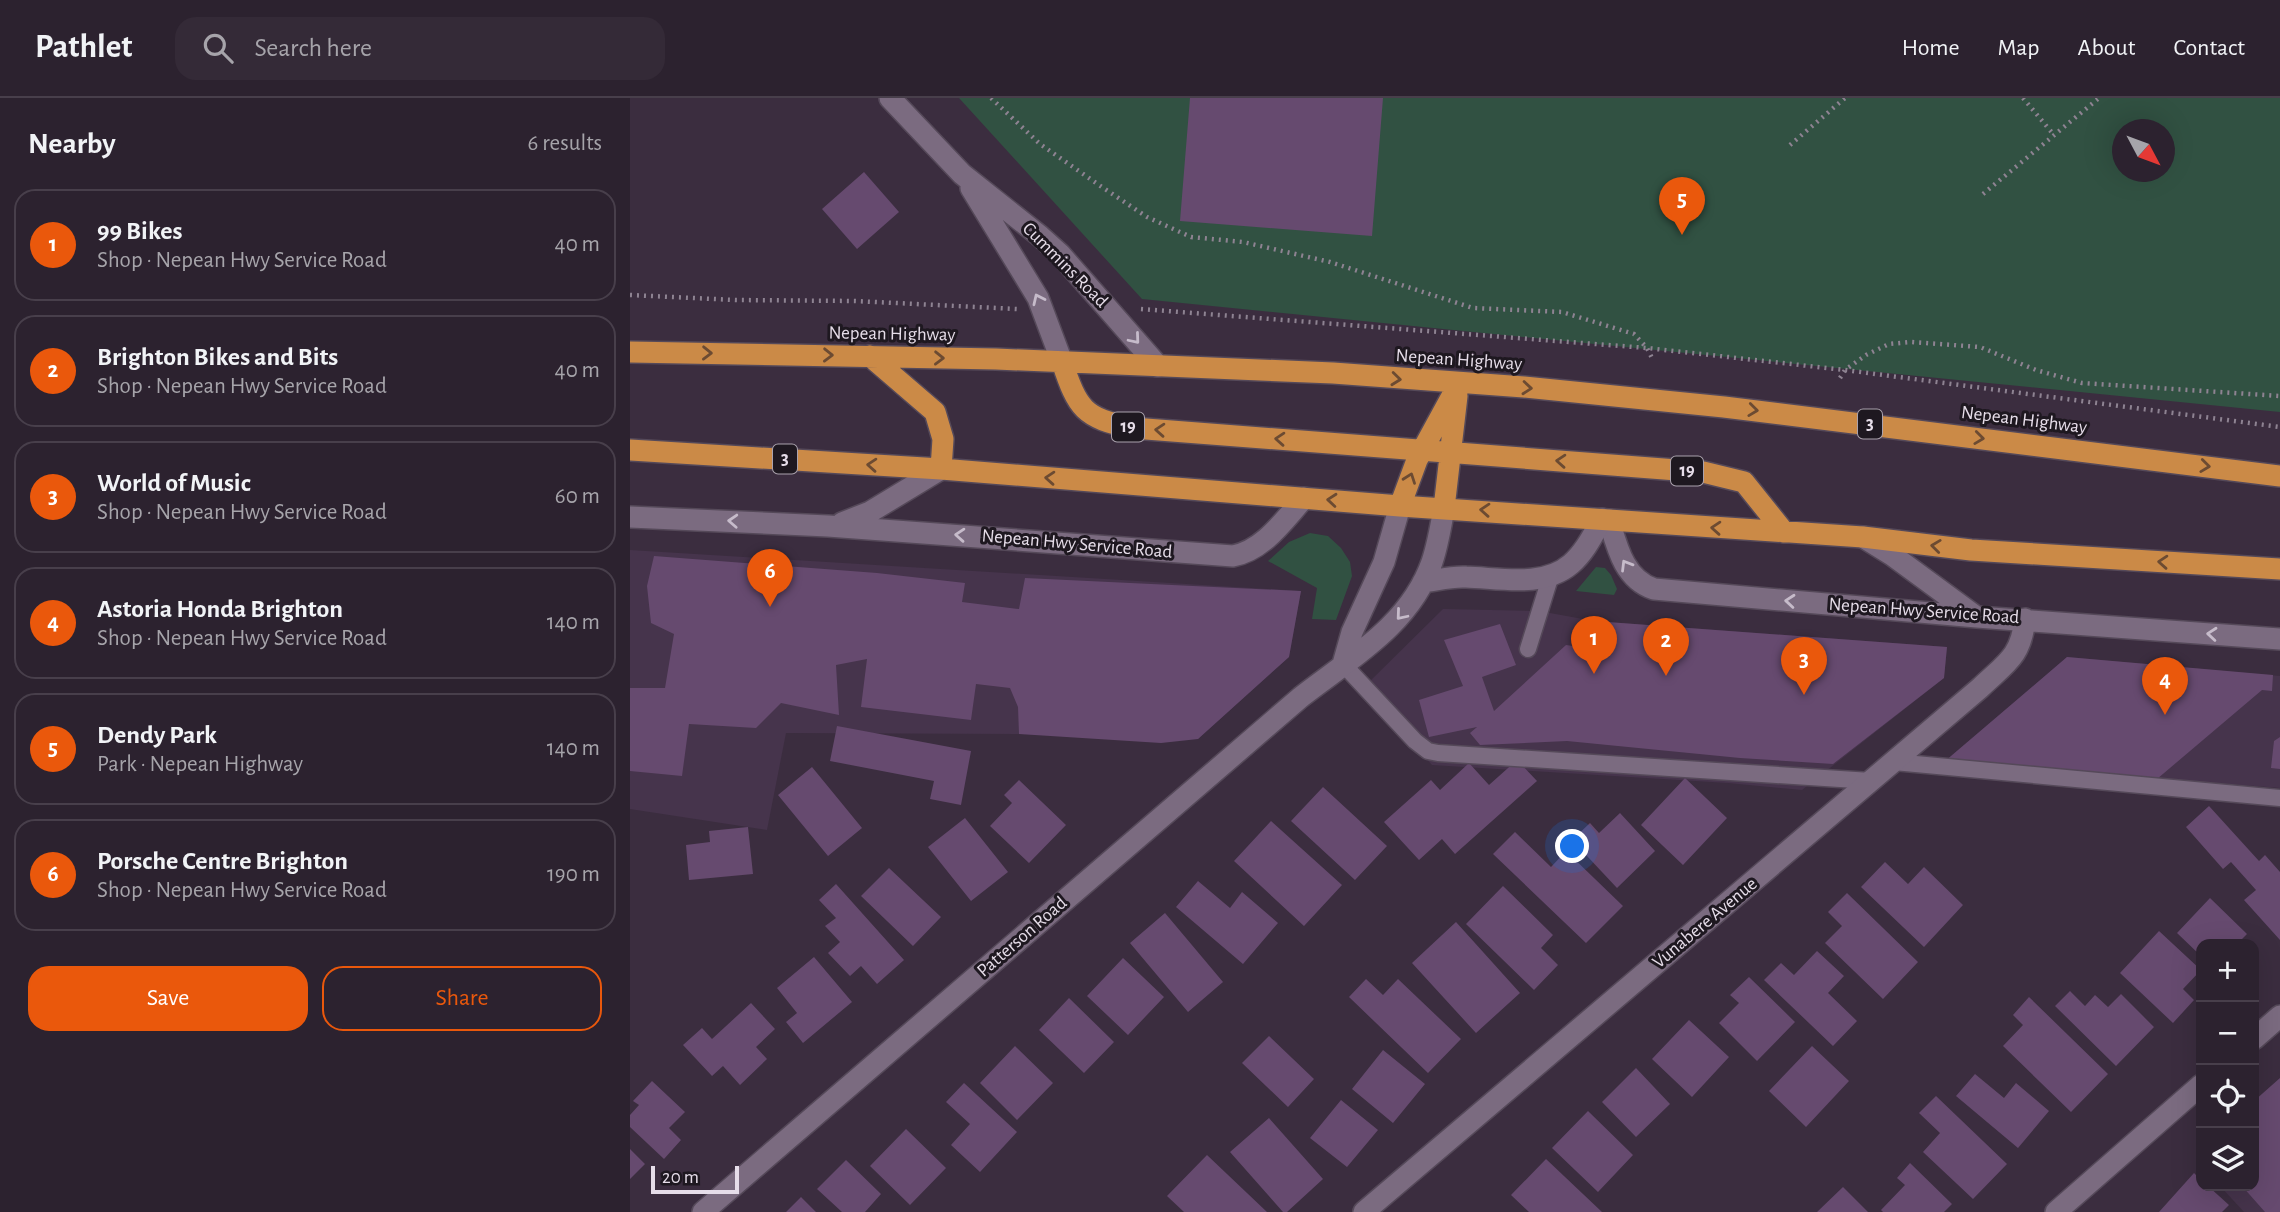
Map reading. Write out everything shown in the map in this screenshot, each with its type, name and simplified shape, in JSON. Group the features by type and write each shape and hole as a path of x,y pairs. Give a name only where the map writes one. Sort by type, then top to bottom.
{"highway":[{"name":"Nepean Highway","path":"630,352 870,356 1333,373 1724,407 2280,476"},
{"path":"870,356 934,412 943,439 940,469"},
{"name":"19","path":"1062,362 1081,407 1113,424 1133,428 1703,472 1744,482 1784,532"},
{"path":"1400,506 1422,450 1459,383"},
{"path":"1444,508 1459,383"},
{"name":"3","path":"630,450 940,469 1400,506 1863,537 1970,550 2280,569"}],"street":[{"name":"Cummins Road","path":"890,98 962,174 1050,245 1158,366"},
{"name":"Cummins Road","path":"962,174 1030,282 1062,362"},
{"name":"Nepean Hwy Service Road","path":"828,526 861,517 940,469"},
{"name":"Nepean Hwy Service Road","path":"630,517 828,526 1233,556 1257,547 1304,498"},
{"path":"1343,664 1352,632 1384,562 1400,506"},
{"name":"Patterson Road","path":"703,1212 1280,715 1389,629 1407,608 1423,582 1435,552 1444,508"},
{"name":"Nepean Hwy Service Road","path":"1606,520 1627,569 1642,584 1654,589 1977,617 2280,639"},
{"path":"1423,582 1458,577 1518,580 1551,575 1575,561 1606,520"},
{"path":"1863,537 1977,617"},
{"name":"Vunabere Avenue","path":"1364,1212 1980,688 2011,659 2023,640 2025,619"},
{"path":"2259,1035 2280,1016"},
{"path":"2056,1212 2196,1089"}],"lane":[{"path":"1528,649 1551,575"},
{"path":"1343,664 1415,741 1428,751 1871,781"},
{"path":"1894,762 2280,797"}],"path":[{"path":"991,98 1040,144 1147,217 1191,237 1243,242 1330,262 1473,308 1562,312 1634,334 1652,358"},
{"path":"1790,145 1845,98"},
{"path":"2023,98 2054,135"},
{"path":"1983,194 2099,98"},
{"path":"630,295 734,300 855,301 1005,309"},
{"path":"1136,309 1647,348 1845,370 2280,427"},
{"path":"1840,378 1845,370 1866,355 1889,344 1911,342 1979,347 2036,370 2081,383 2280,396"}],"shaded area":[{"path":"630,550 1301,591 1289,657 1198,739 1019,734 786,733 767,830 630,809"},
{"path":"1443,609 1539,611 1594,621 1947,647 1944,678 1802,790 1432,765 1362,689"},
{"path":"2067,657 2280,676 2280,788 1944,762"},
{"path":"2280,1082 2280,1212 2244,1212 2225,1191 2259,1191 2259,1101"}],"green space":[{"path":"959,98 2280,98 2280,412 1142,299"},
{"path":"1310,533 1328,536 1341,548 1350,562 1352,576 1336,620 1312,619 1317,588 1268,561 1289,542"},
{"path":"1596,567 1605,568 1611,575 1617,589 1614,595 1576,591"}],"building":[{"path":"1190,98 1383,98 1372,236 1180,221"},
{"path":"864,172 899,212 857,249 822,209"},
{"path":"654,556 877,573 965,583 962,602 1019,609 1025,578 1301,591 1289,657 1198,739 1161,743 1019,734 1018,707 1010,688 976,684 971,720 861,707 867,659 836,665 839,715 781,703 756,728 689,724 682,776 630,771 630,688 665,688 674,634 651,623 647,586"},
{"path":"1594,621 1947,647 1944,678 1833,764 1567,741 1480,745 1470,733 1477,727 1429,737 1419,700 1463,686 1444,640 1500,624 1516,665 1482,677 1494,711 1566,645 1573,646"},
{"path":"2067,657 2273,675 2272,691 2262,690 2157,779 1944,762"},
{"path":"837,726 971,751 961,805 930,799 934,781 830,761"},
{"path":"2280,737 2280,769 2271,768 2274,741"},
{"path":"1517,760 1537,781 1455,854 1442,839 1419,860 1384,822 1431,780 1440,790 1469,763 1489,785"},
{"path":"812,767 862,828 828,856 778,795"},
{"path":"1685,778 1727,818 1683,865 1641,825"},
{"path":"1019,780 1066,825 1029,863 990,826 1012,803 1004,795"},
{"path":"1323,787 1387,846 1355,880 1291,821"},
{"path":"2209,806 2259,861 2265,855 2280,872 2280,940 2244,900 2256,890 2231,862 2223,869 2186,827"},
{"path":"1620,813 1655,851 1617,888 1572,840 1590,823 1599,833"},
{"path":"965,818 1008,872 971,901 928,847"},
{"path":"1271,821 1342,885 1304,926 1234,861"},
{"path":"748,827 753,874 689,880 686,845 710,842 709,831"},
{"path":"1515,832 1551,867 1566,851 1623,906 1586,943 1493,854"},
{"path":"1885,862 1908,884 1924,867 1963,905 1924,947 1861,887"},
{"path":"889,868 941,917 913,946 861,896"},
{"path":"1198,881 1230,908 1242,892 1278,923 1243,964 1176,907"},
{"path":"836,884 904,960 877,984 861,966 850,976 828,953 840,942 825,926 836,918 819,900"},
{"path":"1503,886 1553,935 1541,948 1558,965 1534,990 1466,924"},
{"path":"1847,893 1918,962 1883,999 1825,943 1842,926 1828,912"},
{"path":"2210,898 2247,934 2242,939 2196,939 2196,951 2177,933"},
{"path":"1165,913 1223,982 1188,1012 1130,943"},
{"path":"1456,922 1520,993 1476,1033 1412,963"},
{"path":"2159,931 2196,965 2196,975 2183,989 2194,1000 2173,1023 2120,973"},
{"path":"1817,951 1844,976 1828,993 1857,1021 1833,1046 1764,980 1781,963 1794,975"},
{"path":"814,957 852,1002 803,1043 786,1022 797,1013 777,988"},
{"path":"1123,958 1164,997 1128,1035 1087,996"},
{"path":"1749,977 1795,1022 1757,1061 1719,1023 1739,1003 1730,995"},
{"path":"1366,979 1383,995 1398,979 1461,1039 1428,1073 1349,997"},
{"path":"2070,991 2085,1006 2095,995 2108,1007 2121,994 2154,1027 2116,1066 2055,1006"},
{"path":"2029,997 2108,1074 2071,1112 2003,1046 2023,1025 2013,1015"},
{"path":"1069,998 1114,1042 1084,1073 1039,1030"},
{"path":"751,1003 775,1029 756,1047 767,1059 740,1085 723,1066 712,1076 683,1045 702,1028 712,1039"},
{"path":"1689,1020 1729,1057 1692,1097 1652,1059"},
{"path":"1269,1036 1314,1079 1288,1107 1242,1063"},
{"path":"1015,1046 1053,1083 1017,1120 980,1083"},
{"path":"1812,1046 1849,1081 1806,1127 1769,1091"},
{"path":"1383,1050 1425,1084 1393,1123 1352,1089"},
{"path":"1636,1068 1670,1104 1636,1137 1602,1102"},
{"path":"1975,1074 2004,1098 2016,1083 2049,1111 2018,1148 1956,1096"},
{"path":"2280,1078 2280,1212 2265,1212 2246,1191 2259,1191 2259,1097"},
{"path":"652,1081 685,1112 669,1128 681,1140 664,1159 630,1127 630,1115 639,1105 633,1101"},
{"path":"964,1083 1017,1132 980,1172 951,1145 970,1124 946,1102"},
{"path":"1936,1096 2007,1164 1973,1199 1923,1152 1940,1133 1919,1113"},
{"path":"1341,1100 1378,1130 1347,1167 1310,1138"},
{"path":"1588,1111 1633,1155 1598,1192 1552,1148"},
{"path":"1269,1118 1323,1179 1287,1212 1283,1212 1230,1152"},
{"path":"906,1129 946,1168 910,1205 870,1166"},
{"path":"630,1149 645,1164 630,1179"},
{"path":"1207,1155 1267,1212 1184,1212 1167,1196"},
{"path":"1546,1159 1602,1212 1529,1212 1511,1195"},
{"path":"846,1160 881,1194 865,1212 842,1212 817,1189"},
{"path":"1910,1163 1952,1204 1944,1212 1881,1210 1905,1185 1897,1178"},
{"path":"2194,1173 2196,1191 2214,1191 2229,1205 2222,1212 2159,1212"},
{"path":"1843,1187 1868,1212 1817,1212"},
{"path":"801,1197 816,1212 786,1212"}],"place":[{"name":"Dendy Park","path":"1682,235"},
{"name":"Porsche Centre Brighton","path":"770,607"},
{"name":"99 Bikes","path":"1594,674"},
{"name":"Brighton Bikes and Bits","path":"1666,676"},
{"name":"World of Music","path":"1804,695"},
{"name":"Astoria Honda Brighton","path":"2165,715"}]}
